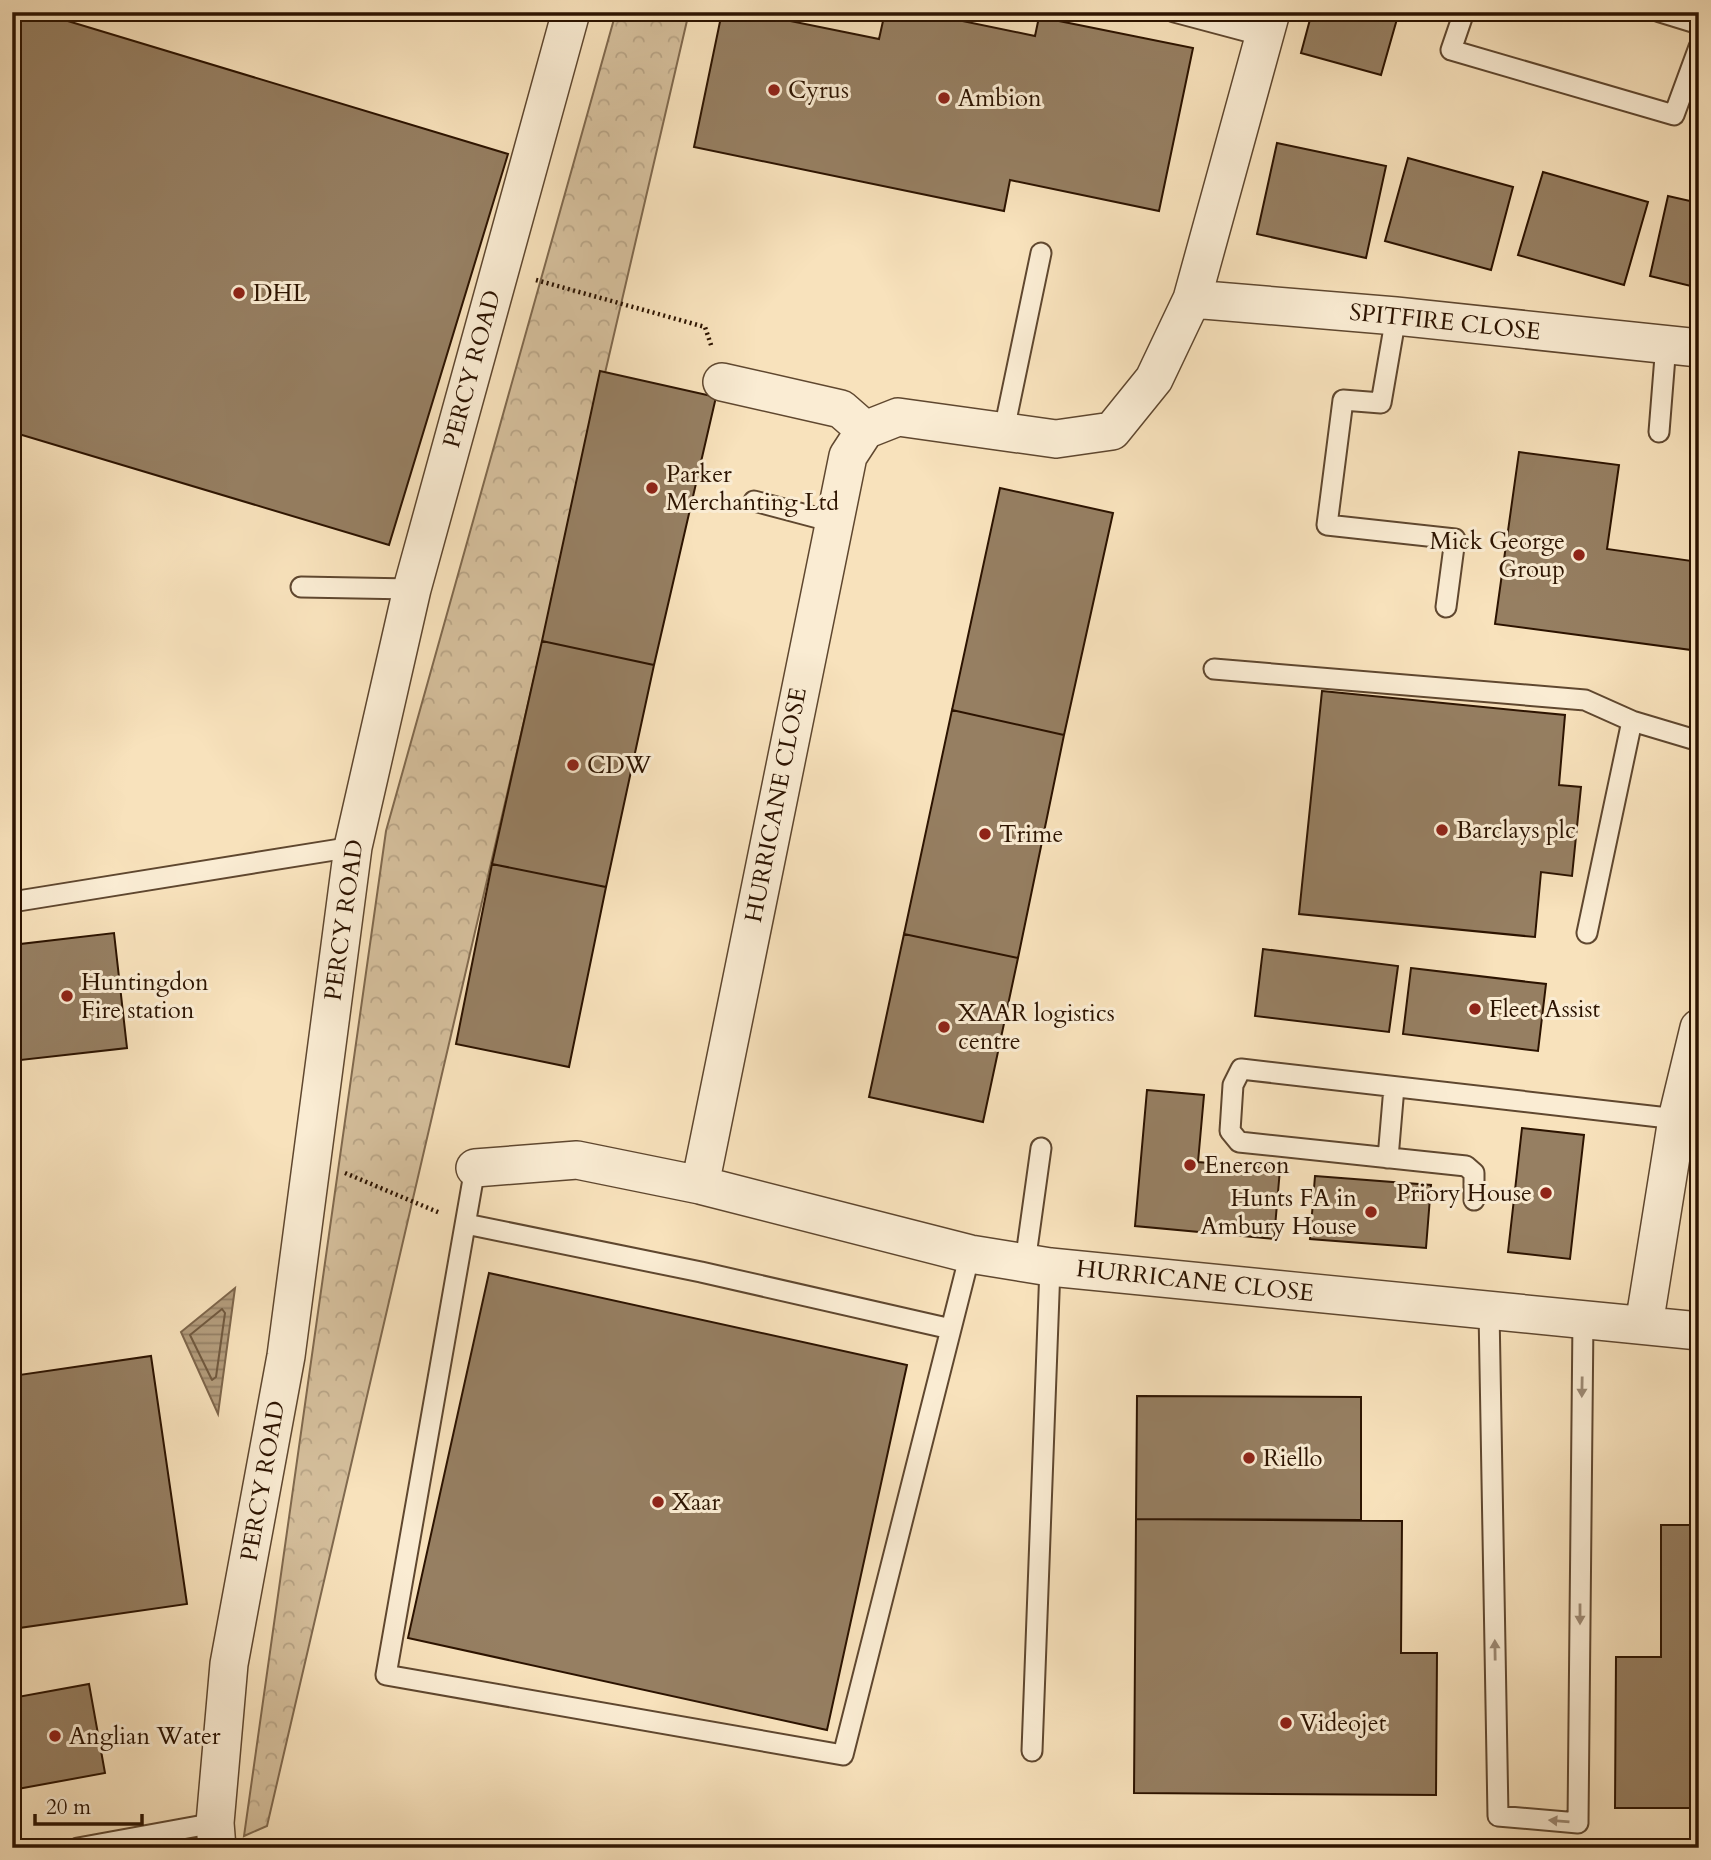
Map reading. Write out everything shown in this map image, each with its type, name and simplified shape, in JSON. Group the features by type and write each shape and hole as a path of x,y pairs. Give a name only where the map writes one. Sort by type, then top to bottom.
{"street":[{"name":"PERCY ROAD","path":"216,1835 229,1664 286,1356 353,847 412,589 571,12"},
{"path":"722,382 841,409 866,430 898,417 1056,439 1112,431 1154,379 1192,299 1267,24"},
{"name":"SPITFIRE CLOSE","path":"1192,299 1396,316 1683,346"},
{"name":"HURRICANE CLOSE","path":"700,1185 833,522 848,456 866,430"},
{"path":"1644,1325 1677,1119 1699,1028"},
{"name":"HURRICANE CLOSE","path":"475,1168 577,1160 700,1185 970,1254 1037,1265 1699,1331"}],"lane":[{"path":"1174,12 1267,24"},
{"path":"1464,12 1451,50 1674,115 1699,47"},
{"path":"1660,12 1699,24"},
{"path":"1004,430 1041,253"},
{"path":"1396,316 1381,403 1343,400 1327,524 1455,539 1446,607"},
{"path":"1659,432 1683,346"},
{"path":"754,502 833,522"},
{"path":"301,587 412,589"},
{"path":"1214,669 1585,700 1632,721 1699,741"},
{"path":"1587,933 1632,721"},
{"path":"12,902 353,847"},
{"path":"1474,1200 1474,1173 1466,1166 1239,1142 1230,1131 1233,1085 1241,1069 1677,1119"},
{"path":"1388,1158 1394,1087"},
{"path":"1032,1751 1037,1265 1041,1148"},
{"path":"475,1168 386,1675 843,1755 970,1254"},
{"path":"466,1224 701,1272 951,1329"},
{"path":"1489,1310 1498,1816 1578,1823 1583,1318"},
{"path":"78,1848 216,1835"}],"path":[{"path":"500,270 705,327 722,382"},
{"path":"312,1159 466,1224"}],"green space":[{"path":"616,12 689,12 267,1826 244,1836 386,831"}],"water":[{"path":"235,1288 218,1414 181,1332"}],"building":[{"name":"DHL","path":"12,12 38,12 508,154 389,545 12,432"},
{"name":"Ambion","path":"722,12 746,12 879,39 885,12 919,12 1035,36 1039,17 1193,48 1159,211 1010,180 1004,211 694,147"},
{"path":"1312,12 1399,12 1381,75 1301,53"},
{"path":"1277,143 1386,166 1366,258 1257,234"},
{"path":"1408,158 1513,187 1491,270 1385,241"},
{"path":"1543,172 1648,202 1624,285 1518,255"},
{"path":"1668,196 1699,203 1699,288 1650,276"},
{"path":"600,371 716,397 654,665 542,641"},
{"name":"Mick George Group","path":"1519,452 1619,465 1607,549 1699,562 1699,651 1495,624"},
{"path":"1000,488 1113,513 1064,735 952,710"},
{"name":"CDW","path":"542,641 654,665 606,887 492,864"},
{"name":"Barclays plc","path":"1322,691 1565,715 1559,785 1581,787 1572,876 1541,872 1535,937 1299,914"},
{"name":"Trime","path":"952,710 1064,735 1018,958 904,934"},
{"path":"492,864 606,887 569,1067 456,1044"},
{"name":"Huntingdon Fire station","path":"114,933 127,1048 12,1061 12,945"},
{"name":"XAAR logistics centre","path":"904,934 1018,958 983,1122 869,1097"},
{"path":"1263,949 1398,966 1389,1032 1255,1016"},
{"name":"Fleet Assist","path":"1411,968 1546,984 1538,1051 1403,1034"},
{"name":"Enercon","path":"1147,1090 1204,1095 1198,1162 1280,1169 1274,1239 1135,1226"},
{"name":"Priory House","path":"1522,1128 1584,1135 1570,1259 1508,1252"},
{"name":"Hunts FA in Ambury House","path":"1315,1176 1431,1185 1426,1248 1310,1239"},
{"name":"Xaar","path":"489,1273 907,1365 827,1730 408,1638"},
{"path":"151,1356 187,1604 12,1629 12,1376"},
{"path":"1697,1392 1699,1808 1615,1808 1616,1657 1661,1657 1661,1525 1696,1525"},
{"name":"Riello","path":"1137,1396 1361,1397 1361,1520 1136,1519"},
{"name":"Videojet","path":"1136,1519 1402,1521 1401,1653 1437,1653 1436,1795 1134,1793"},
{"name":"Anglian Water","path":"89,1684 105,1773 12,1790 12,1698"}],"place":[{"name":"Cyrus","path":"774,90"},
{"name":"Ambion","path":"944,98"},
{"name":"DHL","path":"239,293"},
{"name":"Parker Merchanting Ltd","path":"652,488"},
{"name":"Mick George Group","path":"1579,555"},
{"name":"CDW","path":"573,765"},
{"name":"Barclays plc","path":"1442,830"},
{"name":"Trime","path":"985,834"},
{"name":"Huntingdon Fire station","path":"67,996"},
{"name":"Fleet Assist","path":"1475,1009"},
{"name":"XAAR logistics centre","path":"944,1027"},
{"name":"Enercon","path":"1190,1165"},
{"name":"Priory House","path":"1546,1193"},
{"name":"Hunts FA in Ambury House","path":"1371,1212"},
{"name":"Riello","path":"1249,1458"},
{"name":"Xaar","path":"658,1502"},
{"name":"Videojet","path":"1286,1723"},
{"name":"Anglian Water","path":"55,1736"}]}
